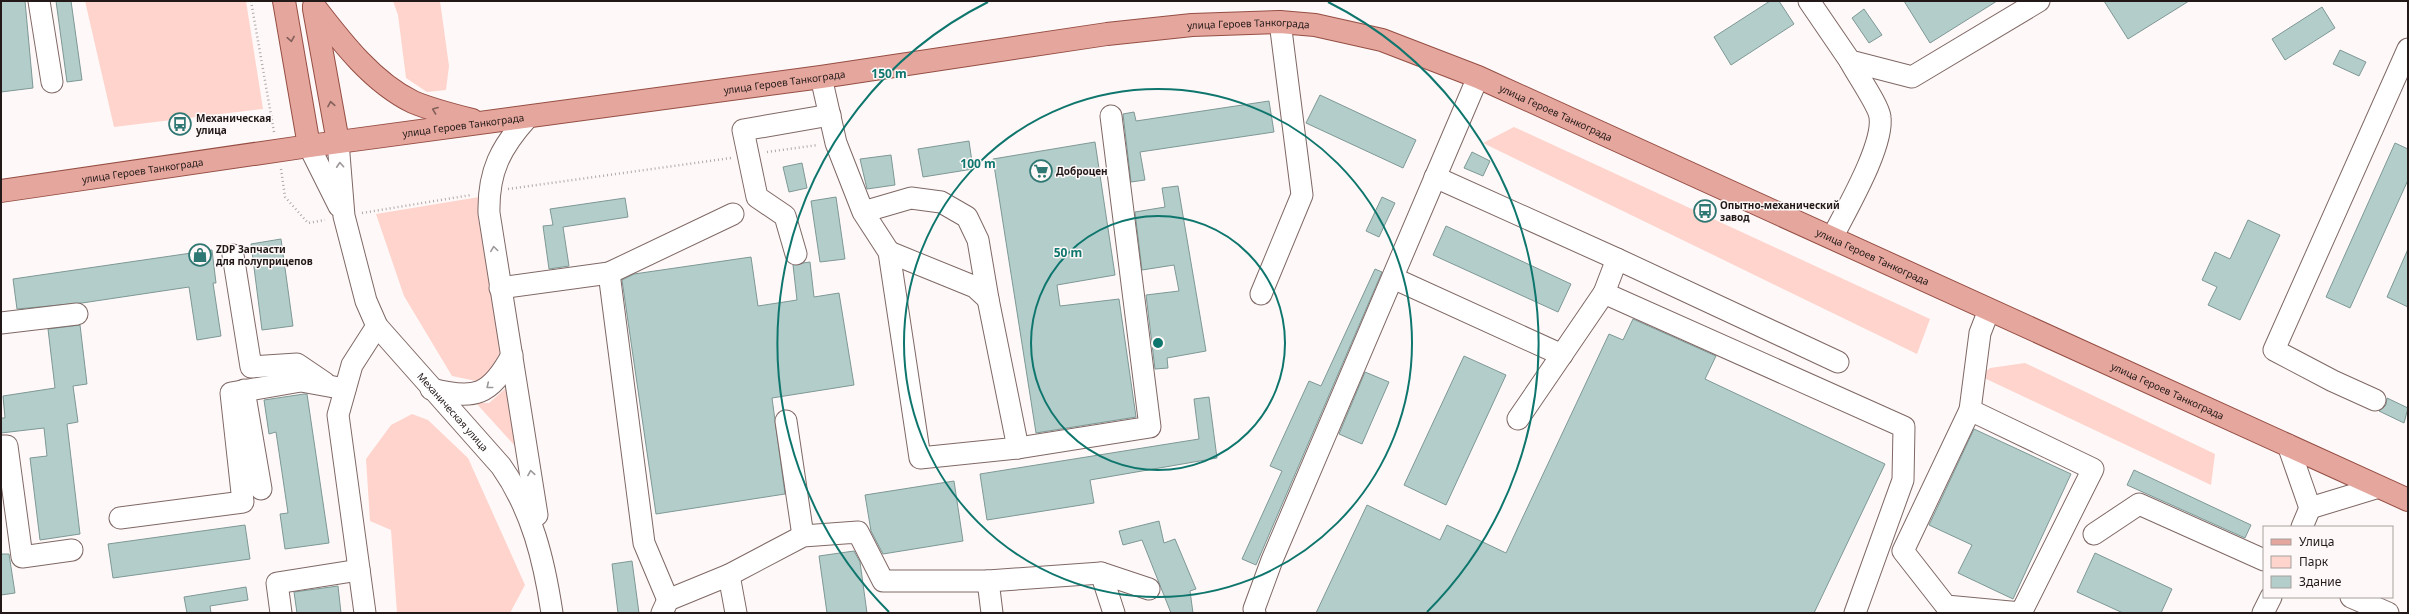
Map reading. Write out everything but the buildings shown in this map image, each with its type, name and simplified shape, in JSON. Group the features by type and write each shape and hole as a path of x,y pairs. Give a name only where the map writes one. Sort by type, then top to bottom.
{"main road":[{"name":"Механическая улица","path":"284,1 309,146"},
{"name":"Механическая улица","path":"313,4 338,142"},
{"path":"313,4 363,64 389,88 412,101 441,112 487,123"},
{"name":"улица Героев Танкограда","path":"1,191 309,146 821,77 1107,34 1192,25 1280,22 1315,25 1382,40 1478,78 2408,500"}],"street":[{"path":"39,1 52,82"},
{"path":"1809,1 1850,61 1880,116 1880,128 1876,149 1832,238"},
{"path":"1850,61 1912,77 2039,1"},
{"path":"1261,294 1302,195 1280,22"},
{"path":"2375,400 2333,381 2274,350 2408,49"},
{"path":"821,77 836,143 863,212 889,252 920,458 1018,448 1150,427 1110,116"},
{"path":"1255,613 1254,609 1272,560 1478,78"},
{"path":"796,254 785,216 757,197 743,130 830,115"},
{"path":"528,117 508,140 496,166 489,192 489,213 546,567"},
{"name":"Механическая улица","path":"338,142 344,216 366,301 377,326 431,389 501,466 513,482 520,495 546,567 552,613"},
{"name":"Механическая улица","path":"309,146 344,216"},
{"path":"1435,177 1617,259 1838,362"},
{"path":"863,212 911,198 941,202 967,217 978,240 988,299 1018,448"},
{"path":"500,288 609,273 733,214"},
{"path":"889,252 975,287 988,299"},
{"path":"233,255 251,367 297,364 337,388"},
{"path":"1518,419 1604,293 1617,259"},
{"path":"609,273 644,543 665,606 729,575 803,536 858,532 883,581 988,581 1101,573 1149,589"},
{"path":"1393,278 1562,355"},
{"path":"1604,293 1904,427 1903,480 1855,613"},
{"path":"1970,410 2093,469 2021,613 1946,606 1903,551 1970,410 1980,333 1989,310"},
{"path":"1,323 77,314"},
{"path":"365,613 338,415 337,388 377,326"},
{"path":"431,389 468,395 485,390 501,376 512,355"},
{"path":"120,518 243,502 231,393 301,381 337,388"},
{"path":"244,390 261,489"},
{"path":"786,422 803,536"},
{"path":"2288,445 2310,508 2302,526"},
{"path":"1,446 7,446 22,556 72,550"},
{"path":"2310,508 2379,487"},
{"path":"2094,534 2139,504 2263,560"},
{"path":"277,612 277,583 359,570"},
{"path":"1101,573 1114,613"},
{"path":"729,575 736,613"},
{"path":"988,581 992,613"},
{"path":"2263,613 2270,598"},
{"path":"2353,598 2388,613"}],"path":[{"path":"344,216 489,192 836,143"}],"green space":[{"path":"85,1 246,1 263,109 114,127"},
{"path":"393,1 440,1 449,66 446,90 427,92 406,78 398,15"},
{"path":"1514,127 1930,319 1917,354 1483,143"},
{"path":"479,197 502,344 496,365 487,379 476,381 452,376 404,296 376,214"},
{"path":"2025,363 2215,454 2211,485 1980,376 1990,368"},
{"path":"507,387 516,447 476,403 489,403"},
{"path":"412,414 428,420 468,458 525,585 510,613 397,613 391,530 370,521 366,459 391,425"}],"place":[{"name":"Механическая улица","path":"180,124"},
{"name":"Доброцен","path":"1041,171"},
{"name":"Опытно-механический завод","path":"1705,211"},
{"name":"ZDP Запчасти для полуприцепов","path":"200,255"}]}
